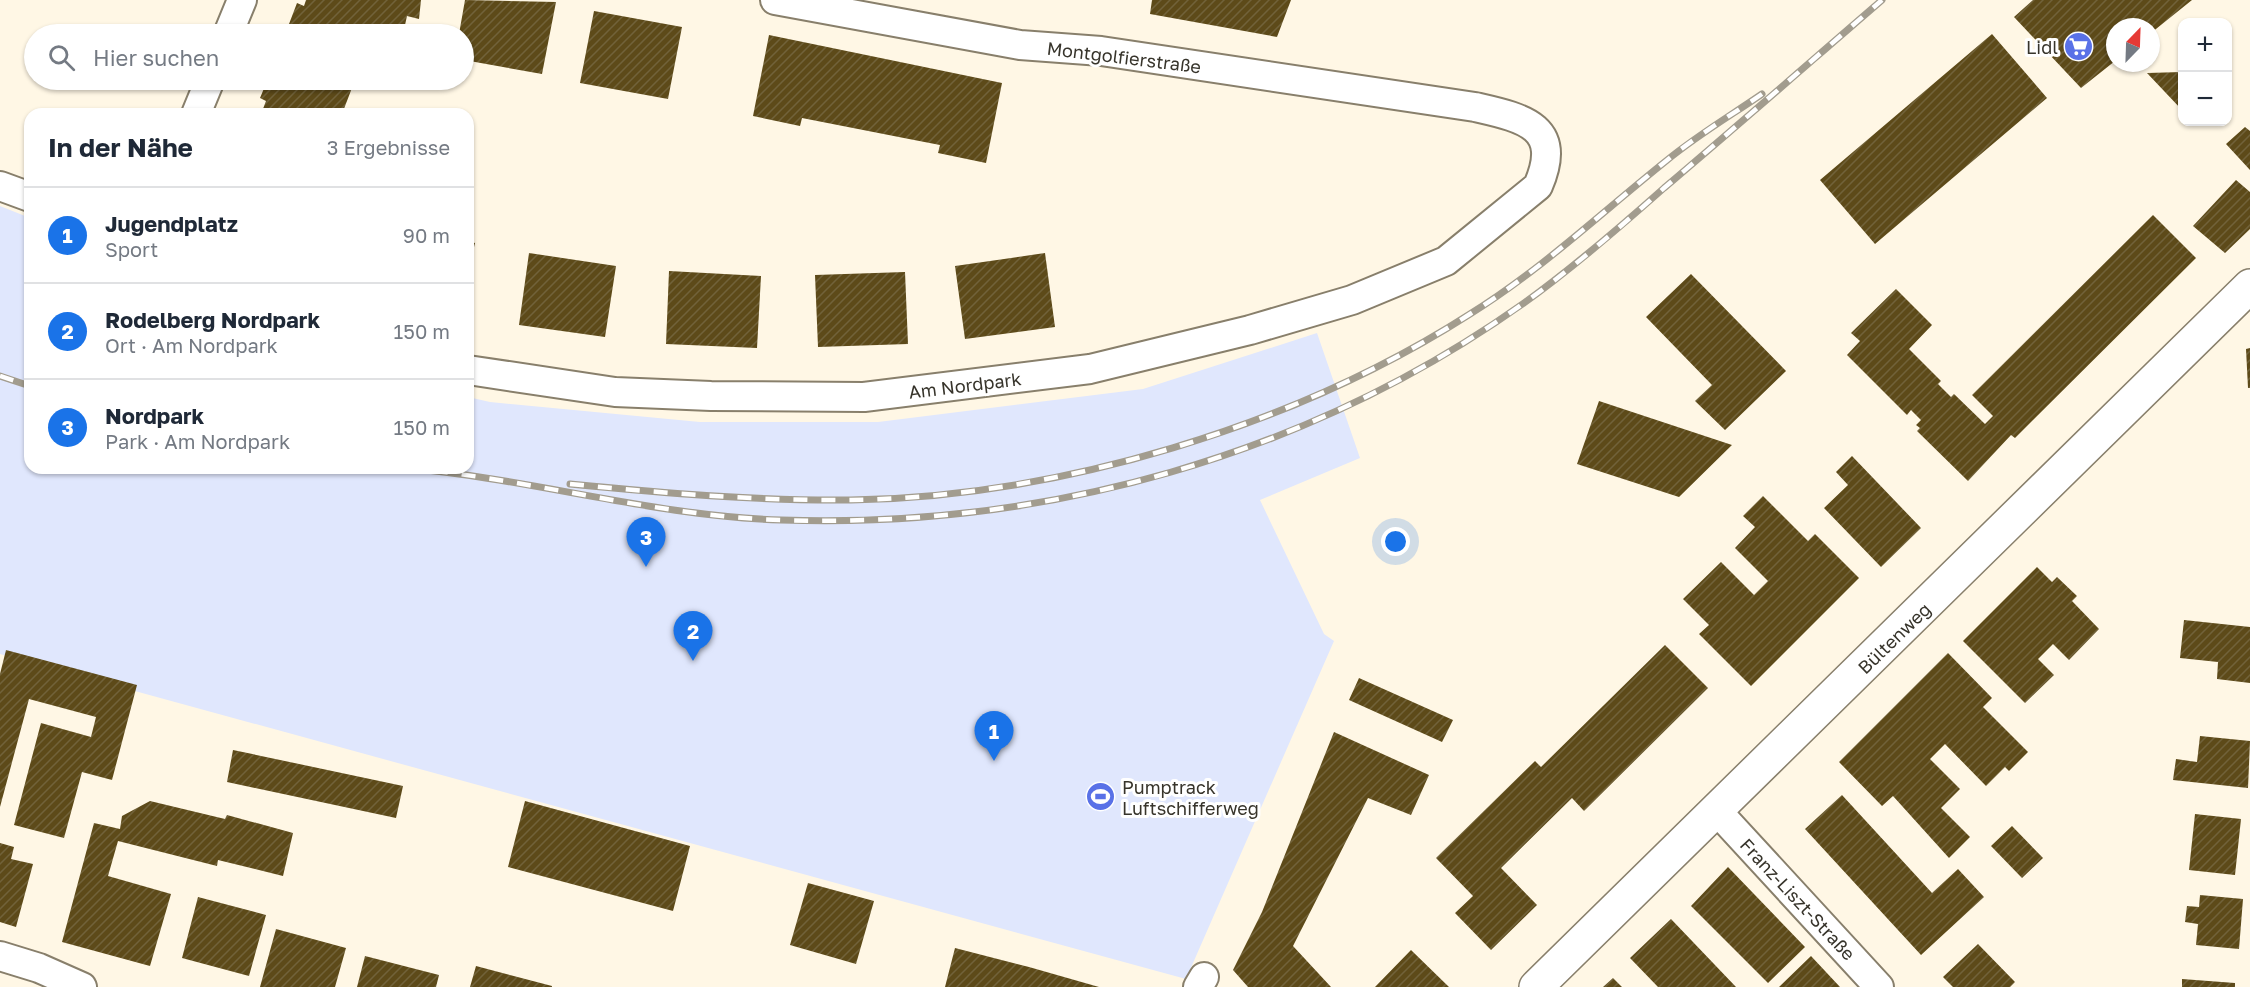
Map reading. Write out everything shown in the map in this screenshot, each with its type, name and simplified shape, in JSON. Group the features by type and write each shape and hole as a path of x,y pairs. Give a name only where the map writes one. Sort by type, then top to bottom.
{"main road":[{"name":"Bültenweg","path":"1536,987 2250,286"}],"street":[{"path":"232,24 242,0"},
{"name":"Montgolfierstraße","path":"775,0 1020,45 1101,51 1475,107 1514,116 1530,123 1543,136 1548,153 1545,170 1538,186 1446,261"},
{"path":"198,108 206,90"},
{"path":"0,186 24,195"},
{"name":"Am Nordpark","path":"474,371 615,392 711,396 864,397 1090,369 1250,330 1352,300 1446,261"},
{"name":"Franz-Liszt-Straße","path":"1717,811 1879,987"},
{"path":"0,956 39,968 82,987"}],"shaded area":[{"path":"0,206 24,216 24,474 474,474 474,398 490,402 700,422 878,422 1143,389 1317,333 1360,458 1260,500 1324,634 1334,641 1186,979 0,654"}],"building":[{"path":"306,0 421,0 419,19 407,16 405,24 289,24 297,3 304,6"},
{"path":"465,0 556,2 542,74 474,62 474,24 461,24"},
{"path":"1152,0 1291,0 1277,37 1150,14"},
{"name":"Lidl","path":"2033,0 2192,0 2160,26 2160,18 2106,18 2106,68 2081,88 2014,17"},
{"path":"594,11 682,27 668,99 580,83"},
{"path":"1992,34 2047,98 1875,244 1820,180"},
{"path":"769,35 1002,83 986,163 938,153 940,145 802,118 800,126 753,116"},
{"path":"2178,72 2178,106 2147,73"},
{"path":"263,90 351,90 344,108 263,108 266,101 260,98"},
{"path":"2245,127 2250,131 2250,170 2226,144"},
{"path":"2236,180 2250,192 2250,229 2225,253 2193,226"},
{"path":"2153,215 2196,258 2015,438 2011,435 1968,481 1917,431 1920,428 1916,425 1921,420 1911,410 1907,415 1847,355 1860,341 1851,333 1896,289 1932,325 1909,349 1941,381 1938,384 1951,397 1954,394 1985,424 1993,416 1972,395"},
{"path":"529,253 616,266 605,337 519,325"},
{"path":"1045,253 1055,327 965,339 955,266"},
{"path":"669,271 761,276 757,348 666,344"},
{"path":"905,272 908,344 818,347 815,275"},
{"path":"1691,274 1786,371 1725,430 1695,401 1712,385 1646,317"},
{"path":"2250,348 2250,388 2248,388 2246,349"},
{"path":"1599,401 1732,445 1679,497 1577,464"},
{"path":"1852,456 1921,528 1881,567 1824,508 1848,485 1836,472"},
{"path":"1763,496 1808,541 1815,534 1859,578 1751,686 1699,634 1709,625 1683,599 1721,562 1754,595 1768,581 1735,548 1755,527 1743,516"},
{"path":"2037,567 2052,582 2057,577 2077,596 2072,601 2099,629 2069,660 2053,644 2038,659 2054,675 2025,703 1963,641"},
{"path":"2184,620 2250,627 2250,683 2217,679 2218,662 2180,658"},
{"path":"1665,645 1708,688 1584,811 1572,798 1501,868 1537,905 1491,950 1455,913 1473,896 1436,858 1535,761 1541,767"},
{"path":"6,650 137,685 112,780 82,772 64,838 14,825 41,723 91,737 96,717 29,699 0,807 0,674"},
{"path":"1948,653 1992,698 1983,707 2028,752 2009,771 2005,767 1986,786 1945,744 1930,759 1960,789 1941,808 1970,837 1949,858 1893,796 1882,806 1839,762"},
{"path":"1359,678 1453,720 1442,742 1349,700"},
{"path":"1334,732 1429,775 1411,815 1368,798 1293,946 1331,987 1248,987 1233,970 1262,912"},
{"path":"2200,736 2250,741 2248,788 2173,780 2176,759 2197,762"},
{"path":"233,750 403,786 396,818 227,782"},
{"path":"1842,795 1932,893 1958,869 1984,897 1921,955 1805,829"},
{"path":"150,801 225,819 227,815 293,833 283,876 218,860 217,866 118,841 108,876 171,894 150,966 62,942 94,823 120,829 122,816"},
{"path":"525,801 690,846 673,911 508,867"},
{"path":"2195,814 2241,819 2235,875 2189,870"},
{"path":"2012,826 2043,858 2022,878 1991,846"},
{"path":"0,843 14,847 11,859 33,864 16,927 0,922"},
{"path":"1728,867 1805,947 1768,983 1691,906"},
{"path":"808,883 874,901 856,964 790,945"},
{"path":"2200,895 2243,899 2239,949 2196,945 2198,924 2185,922 2187,906 2199,907"},
{"path":"198,897 266,915 249,976 182,958"},
{"path":"1671,919 1736,987 1658,987 1630,958"},
{"path":"276,929 346,948 335,987 260,987"},
{"path":"1978,944 2015,982 2010,987 1953,987 1943,977"},
{"path":"955,948 1029,967 1099,987 945,987"},
{"path":"1411,950 1449,987 1375,987"},
{"path":"365,956 439,975 436,987 357,987"},
{"path":"1811,956 1840,987 1779,987"},
{"path":"476,966 552,986 552,987 470,987"},
{"path":"1613,978 1622,987 1603,987"},
{"path":"2182,979 2235,983 2235,987 2182,987"}],"railway":[{"path":"460,474 687,512 781,520 880,520 978,511 1075,496 1170,472 1264,441 1354,403 1441,357 1524,303 1613,233 1882,0"},
{"path":"570,484 745,498 851,500 930,496 1011,485 1092,469 1173,448 1252,421 1329,390 1402,354 1470,314 1546,260 1677,152 1762,94"},
{"path":"0,376 24,384"}],"place":[{"name":"Lidl","path":"2079,47"},
{"name":"Nordpark","path":"646,567"},
{"name":"Rodelberg Nordpark","path":"693,661"},
{"name":"Jugendplatz","path":"994,761"},
{"name":"Pumptrack Luftschifferweg","path":"1101,797"}]}
